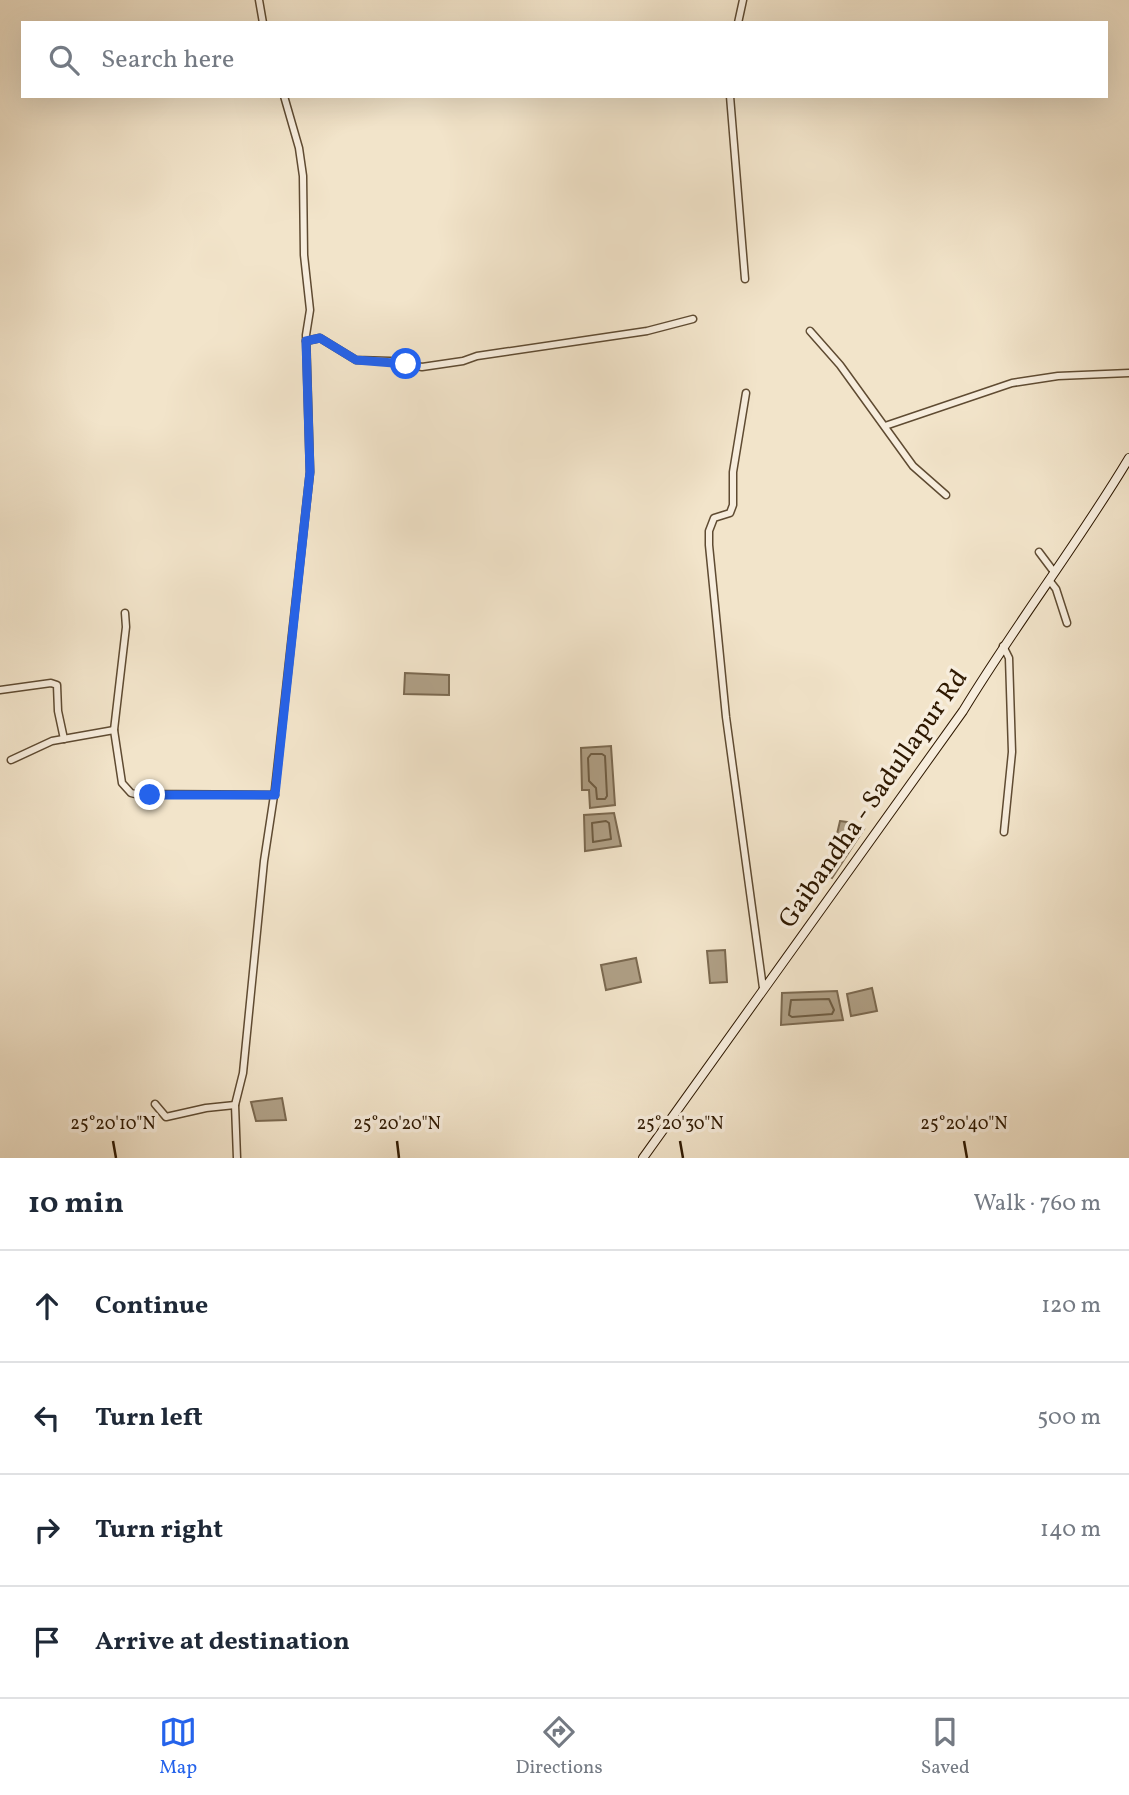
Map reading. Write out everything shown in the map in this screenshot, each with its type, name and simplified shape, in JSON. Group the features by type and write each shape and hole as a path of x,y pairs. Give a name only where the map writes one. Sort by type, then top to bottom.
{"main road":[{"name":"Gaibandha - Sadullapur Rd","path":"643,1158 963,711 1003,646 1097,511 1129,458"}],"street":[{"path":"259,0 263,21"},
{"path":"738,21 743,0"},
{"path":"237,1158 235,1105 243,1073 264,861 275,795 310,472 306,341 310,310 304,255 303,176 299,148 285,98"},
{"path":"730,98 745,279"},
{"path":"306,341 320,338 356,360 390,361 422,367 488,354 646,331 693,319"},
{"path":"810,331 839,365 914,466 946,495"},
{"path":"885,426 1012,383 1058,376 1129,373"},
{"path":"746,393 733,472 733,505 730,513 714,518 709,531 709,545 726,717 763,988"},
{"path":"1039,552 1055,572"},
{"path":"1049,580 1056,589 1067,623"},
{"path":"125,613 126,627 114,730 122,783 131,793 150,795 275,795"},
{"path":"1003,646 1009,658 1012,752 1004,832"},
{"path":"0,690 51,683 57,685 58,711 64,739"},
{"path":"11,760 52,741 114,730"},
{"path":"155,1104 166,1117 235,1105"}],"water":[{"path":"405,673 449,675 449,695 404,694"},
{"path":"611,746 615,805 590,808 589,790 582,790 581,748"},
{"path":"614,813 621,846 585,851 584,815"},
{"path":"840,821 854,823 864,829 832,878 819,872 834,847"},
{"path":"725,950 727,982 710,983 707,951"},
{"path":"636,958 641,982 606,990 601,965"},
{"path":"872,988 877,1011 851,1016 847,994"},
{"path":"837,991 843,1020 781,1025 782,993"},
{"path":"282,1098 286,1120 256,1121 251,1102"}],"route":[{"path":"150,795 275,795 310,472 306,341 320,338 356,360 406,364"}]}
